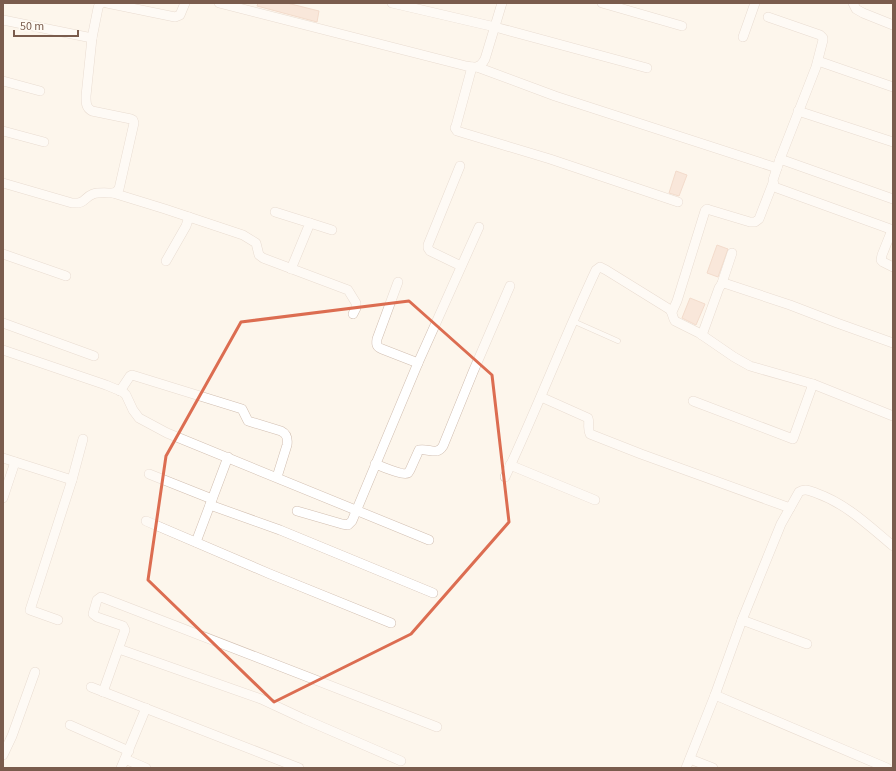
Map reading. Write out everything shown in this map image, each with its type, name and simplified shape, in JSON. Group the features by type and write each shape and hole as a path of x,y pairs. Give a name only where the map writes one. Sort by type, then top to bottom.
{"street":[{"path":"102,3 98,8 92,38 86,105 88,109 97,113 131,119 134,123 121,183 119,189 113,193"},
{"path":"107,3 175,17 180,15 185,3"},
{"path":"219,3 474,67 556,96 893,199"},
{"path":"392,3 495,27 647,68"},
{"path":"474,67 482,64 485,59 502,3"},
{"path":"602,3 682,26"},
{"path":"742,37 756,3"},
{"path":"852,3 856,9 863,14 893,25"},
{"path":"768,17 822,36 823,44 818,60 778,164 773,183 759,219 755,222 750,222 709,209 705,211 677,301 672,312 673,319 702,335 750,366 813,384 893,416"},
{"path":"3,20 92,38"},
{"path":"818,60 893,87"},
{"path":"474,67 456,126 457,131 550,159 678,202"},
{"path":"3,81 40,91"},
{"path":"798,111 893,142"},
{"path":"3,131 44,142"},
{"path":"460,166 428,248 430,252 461,266"},
{"path":"3,183 72,203 81,202 94,194 113,193 242,235 256,243 259,255 263,258 348,290 356,303 356,308 353,314"},
{"path":"773,183 776,188 892,230 881,258 883,262 893,267"},
{"path":"275,212 332,230"},
{"path":"166,261 186,226 189,217"},
{"path":"291,269 310,223"},
{"path":"297,512 346,525 350,523 478,227"},
{"path":"702,335 732,253"},
{"path":"3,254 66,276"},
{"path":"505,477 596,270 600,267 606,270 672,312"},
{"path":"398,282 377,344 382,350 418,363"},
{"path":"722,283 790,305 893,343"},
{"path":"375,464 406,474 410,470 419,450 424,449 438,451 441,449 510,286"},
{"path":"3,323 94,356"},
{"path":"3,350 120,391 126,395 136,415 167,433 429,540"},
{"path":"120,391 128,378 132,375 242,410 248,421 285,433 288,440 277,477"},
{"path":"693,401 792,439 813,384"},
{"path":"541,397 588,418 590,422 588,430 590,434 790,508"},
{"path":"58,620 30,610 72,480 83,439"},
{"path":"3,458 72,480"},
{"path":"196,542 228,458"},
{"path":"3,498 15,462"},
{"path":"510,465 595,500"},
{"path":"149,474 211,502 433,593"},
{"path":"686,768 715,695 742,620 781,524 799,492 805,489 837,502 851,511 893,546"},
{"path":"146,521 270,574 391,623"},
{"path":"103,692 125,632 125,628 93,614 97,600 100,598 437,727"},
{"path":"742,620 807,644"},
{"path":"119,649 261,699 401,761"},
{"path":"3,755 12,736 35,672"},
{"path":"91,687 299,768"},
{"path":"715,695 887,768"},
{"path":"121,768 146,708"},
{"path":"70,725 127,755 146,768"},
{"path":"3,732 12,736"},
{"path":"690,759 713,768"}],"lane":[{"path":"573,321 618,341"}],"highlighted area":[{"path":"409,301 492,375 509,522 411,634 274,702 148,580 166,456 241,322"}],"building":[{"path":"258,3 287,3 319,11 317,22 257,6"},
{"path":"676,171 687,175 679,196 669,193"},
{"path":"717,245 728,249 718,277 707,273"},
{"path":"690,298 705,304 696,325 682,318"}]}
